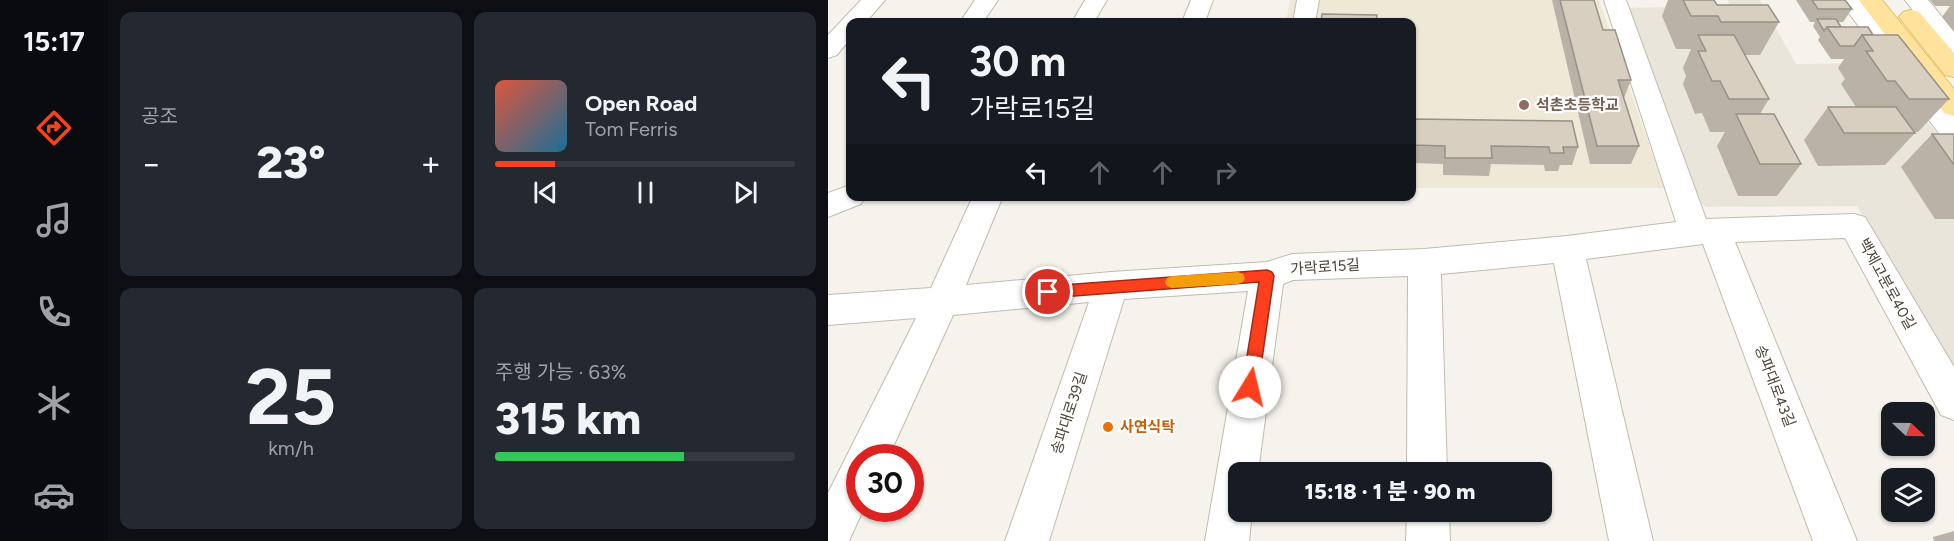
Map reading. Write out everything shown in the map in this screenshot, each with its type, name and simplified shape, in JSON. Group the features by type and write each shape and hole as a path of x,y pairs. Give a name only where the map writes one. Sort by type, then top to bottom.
{"main road":[{"path":"1870,0 1954,107"},
{"path":"1897,0 1954,69"}],"street":[{"path":"858,18 874,0"},
{"path":"974,18 987,0"},
{"path":"1085,18 1096,0"},
{"path":"1195,18 1202,0"},
{"path":"1306,18 1308,0"},
{"name":"송파대로43길","path":"1615,0 1705,232 1835,541"},
{"path":"1850,0 1954,133"},
{"path":"1916,0 1954,47"},
{"path":"828,50 846,30"},
{"path":"874,444 942,302 986,201"},
{"name":"백제고분로40길","path":"1705,232 1854,226 1954,402"},
{"name":"가락로15길","path":"828,310 1111,286 1267,276 1292,267 1424,262 1567,249 1705,232"},
{"path":"1567,249 1631,541"},
{"path":"1424,262 1427,462"},
{"path":"1227,541 1267,276"},
{"name":"송파대로39길","path":"1027,541 1111,286"},
{"path":"828,538 846,501"},
{"path":"1428,522 1428,541"}],"shaded area":[{"name":"석촌초등학교","path":"1290,0 1599,0 1664,188 1416,188 1416,18 1287,18"},
{"path":"1728,0 1760,0 1796,64 1884,63 1954,157 1954,377 1857,206 1707,207 1691,197 1624,8 1730,6"}],"building":[{"path":"1560,0 1594,0 1603,30 1615,30 1631,80 1618,80 1639,146 1597,146"},
{"path":"1683,0 1714,0 1717,5 1768,5 1779,22 1721,22 1718,16 1691,16"},
{"path":"1812,0 1845,0 1852,9 1818,9"},
{"path":"1322,14 1377,15 1377,18 1322,18"},
{"path":"1817,19 1836,19 1841,27 1827,27 1824,31"},
{"path":"1827,27 1868,27 1873,35 1862,35 1854,46 1840,46"},
{"path":"1698,35 1734,35 1769,99 1729,99 1720,81 1712,81 1698,51 1706,51"},
{"path":"1862,35 1898,35 1949,99 1909,99 1895,81 1887,81 1866,51 1873,51"},
{"path":"1828,107 1896,107 1915,133 1844,133"},
{"path":"1736,114 1774,114 1801,164 1760,164"},
{"path":"1416,119 1572,121 1578,147 1563,147 1564,153 1550,153 1549,147 1491,146 1492,158 1445,158 1445,146 1416,145"},
{"path":"1932,134 1954,134 1954,165"}],"slow traffic":[{"path":"1172,282 1238,278"}],"place":[{"name":"석촌초등학교","path":"1524,105"},
{"name":"사연식탁","path":"1108,427"}],"route":[{"path":"1048,292 1267,276 1250,387"}]}
